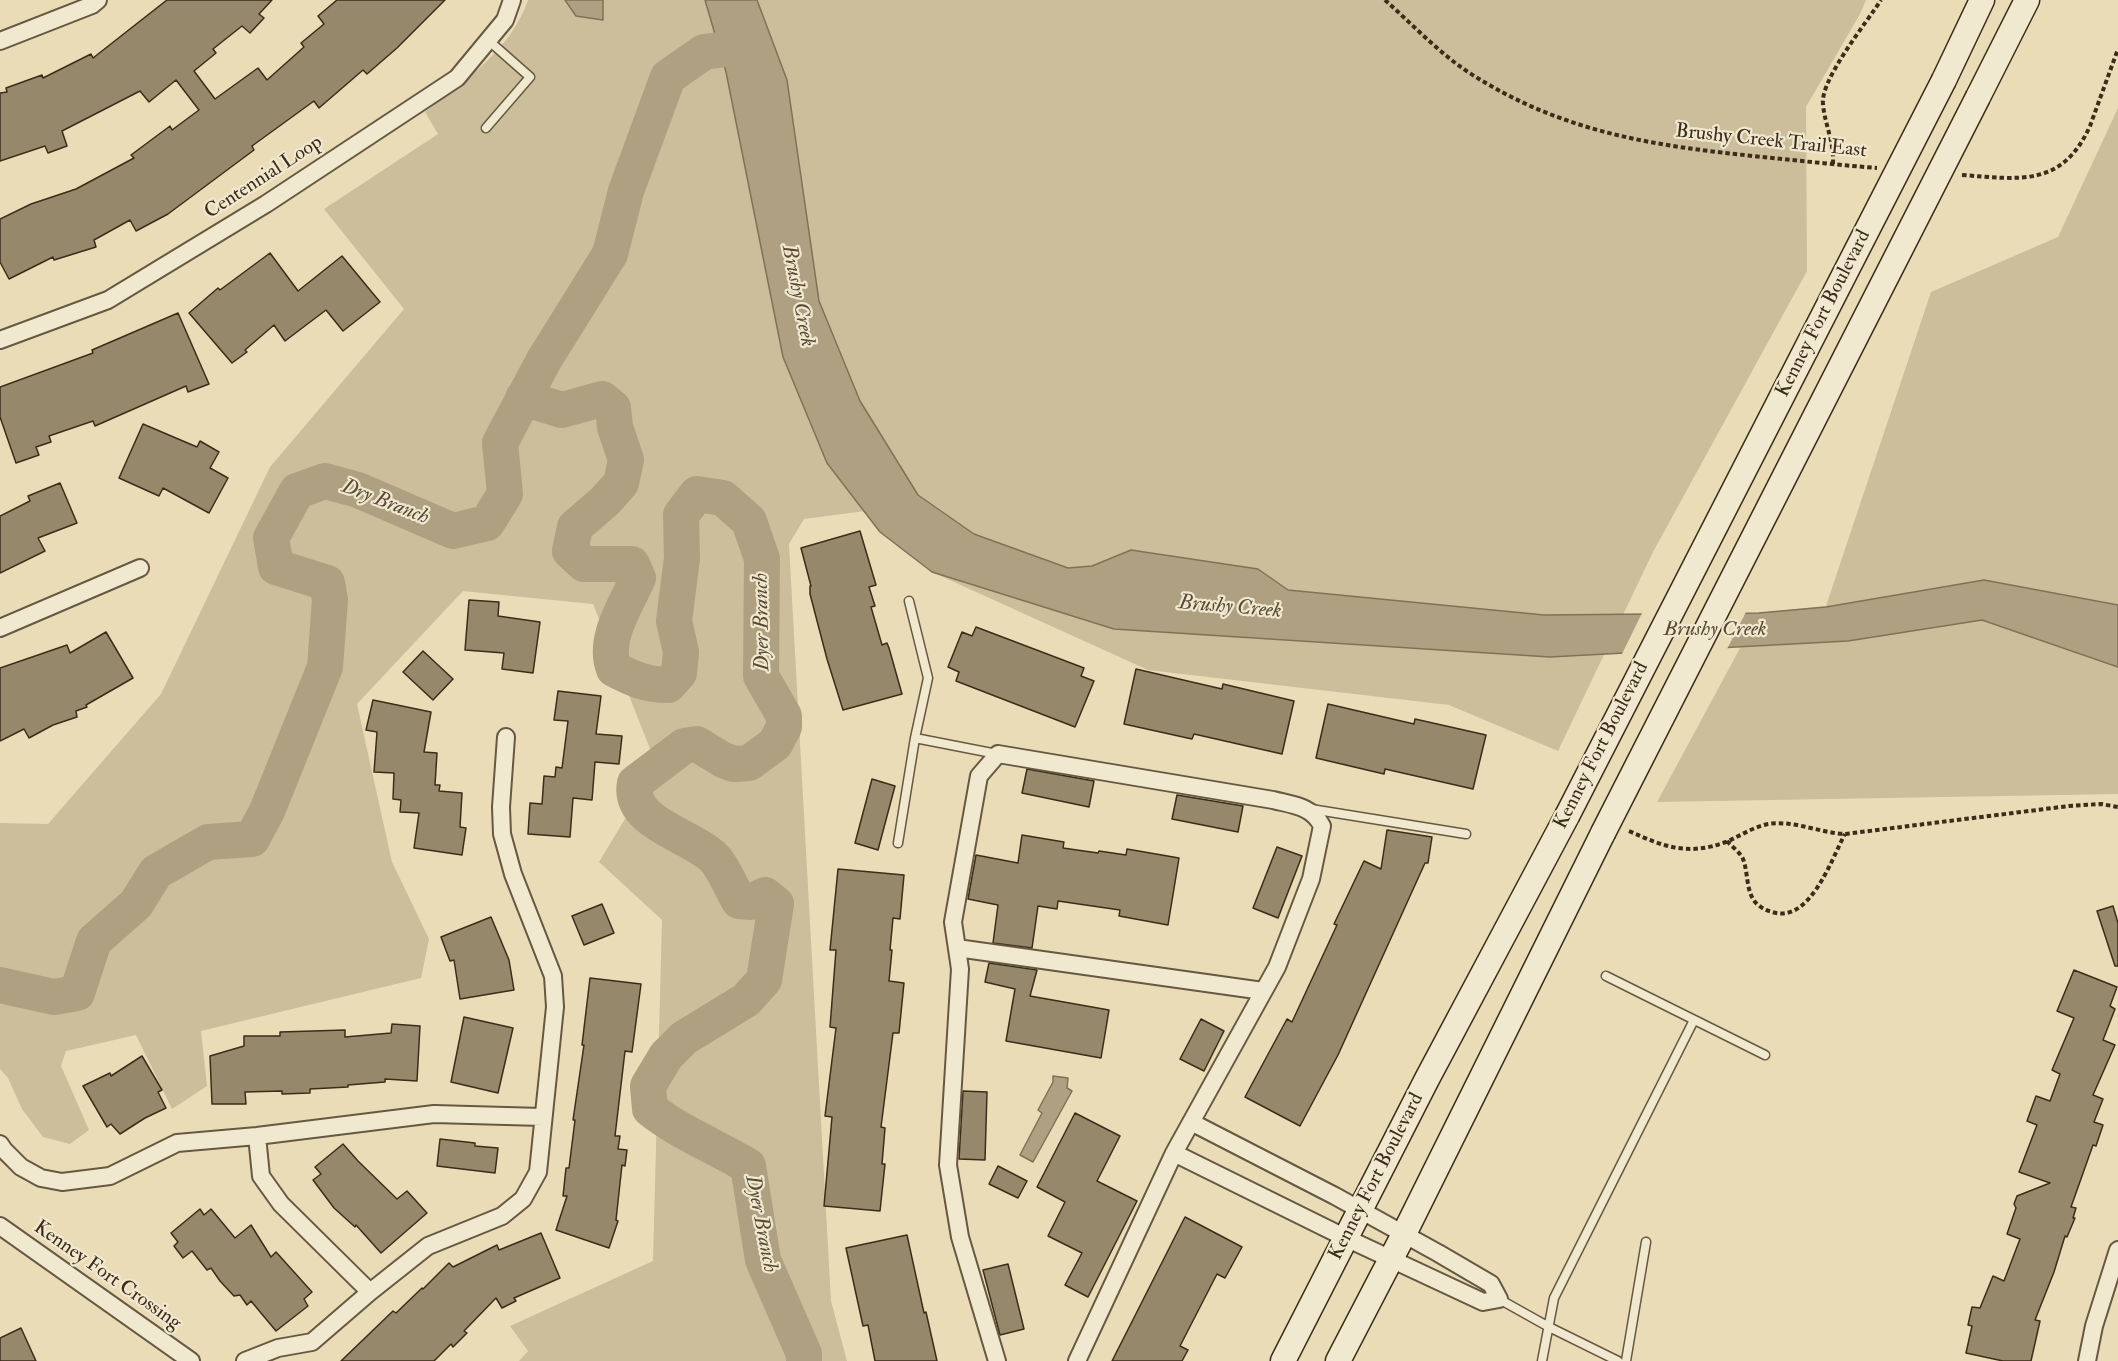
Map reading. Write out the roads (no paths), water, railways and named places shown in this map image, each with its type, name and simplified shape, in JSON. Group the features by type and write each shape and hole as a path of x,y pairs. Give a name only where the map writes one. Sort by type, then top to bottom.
{"main road":[{"name":"Kenney Fort Boulevard","path":"1283,1361 1427,1079 1567,816 1944,80 1982,0"},
{"name":"Kenney Fort Boulevard","path":"1338,1361 1391,1260 1603,833 2027,0"}],"street":[{"path":"0,41 92,5 98,0"},
{"name":"Centennial Loop","path":"0,340 108,300 266,204 457,78 505,20 512,0"},
{"path":"0,628 140,568"},
{"path":"245,1361 278,1348 312,1342 428,1246 502,1216 523,1199 538,1172 555,1006 553,976 513,874 502,834 501,807 506,737"},
{"path":"997,1361 960,1237 948,1165 960,969 953,922 978,776 998,754 1262,798 1305,808 1317,816 1322,826 1311,879 1277,967 1174,1153 1077,1361"},
{"path":"957,948 1263,991"},
{"path":"0,1144 21,1167 41,1178 62,1182 110,1176 177,1143 257,1136 434,1114 542,1117"},
{"path":"1174,1153 1391,1260 1483,1302 1499,1299 1491,1284 1404,1234 1191,1122"},
{"path":"257,1136 261,1176 281,1204 370,1292"},
{"name":"Kenney Fort Crossing","path":"0,1226 191,1361"},
{"path":"2087,1361 2094,1326 2118,1250"}],"lane":[{"path":"486,128 530,77 488,40"},
{"path":"898,843 915,738 928,678 909,601"},
{"path":"915,738 998,754"},
{"path":"1305,808 1466,834"},
{"path":"1605,976 1765,1055"},
{"path":"1542,1361 1554,1298 1694,1020"},
{"path":"1626,1361 1646,1242"},
{"path":"1499,1299 1618,1361"}],"water":[{"path":"565,0 603,0 603,20 576,16"},
{"name":"Brushy Creek","path":"705,0 757,0 787,80 819,301 860,401 918,495 974,534 1068,568 1092,566 1131,550 1258,569 1288,590 1544,615 1759,613 1826,607 1984,580 2118,605 2118,667 1982,620 1848,641 1550,657 1114,629 932,572 880,532 827,463 783,357 726,72"},
{"path":"1053,1076 1068,1078 1067,1088 1072,1091 1033,1162 1020,1155 1042,1113 1038,1110 1053,1082"}],"waterway":[{"name":"Dry Branch","path":"0,985 54,997 77,993 94,941 136,904 156,872 208,842 252,839 267,811 325,667 330,600 327,583 276,567 271,538 297,491 325,481 358,490 453,531 487,523 505,494 500,443 544,360 610,254 626,191 668,77 704,52 750,46"},
{"name":"Dyer Branch","path":"523,398 562,410 602,399 613,408 615,427 626,460 621,483 605,501 575,527 570,551 584,564 632,564 638,578 613,635 611,658 614,669 640,681 660,685 668,685 679,673 681,652 674,621 682,558 681,515 697,494 723,498 749,521 762,559 761,676 784,716 784,727 775,744 749,763 734,764 697,744 684,746 635,783 635,797 641,809 651,819 715,859 739,901 751,902 765,895 776,904 764,980 746,1000 684,1038 666,1056 648,1086 650,1109 661,1118 748,1166 763,1260 804,1354 804,1361"}]}
